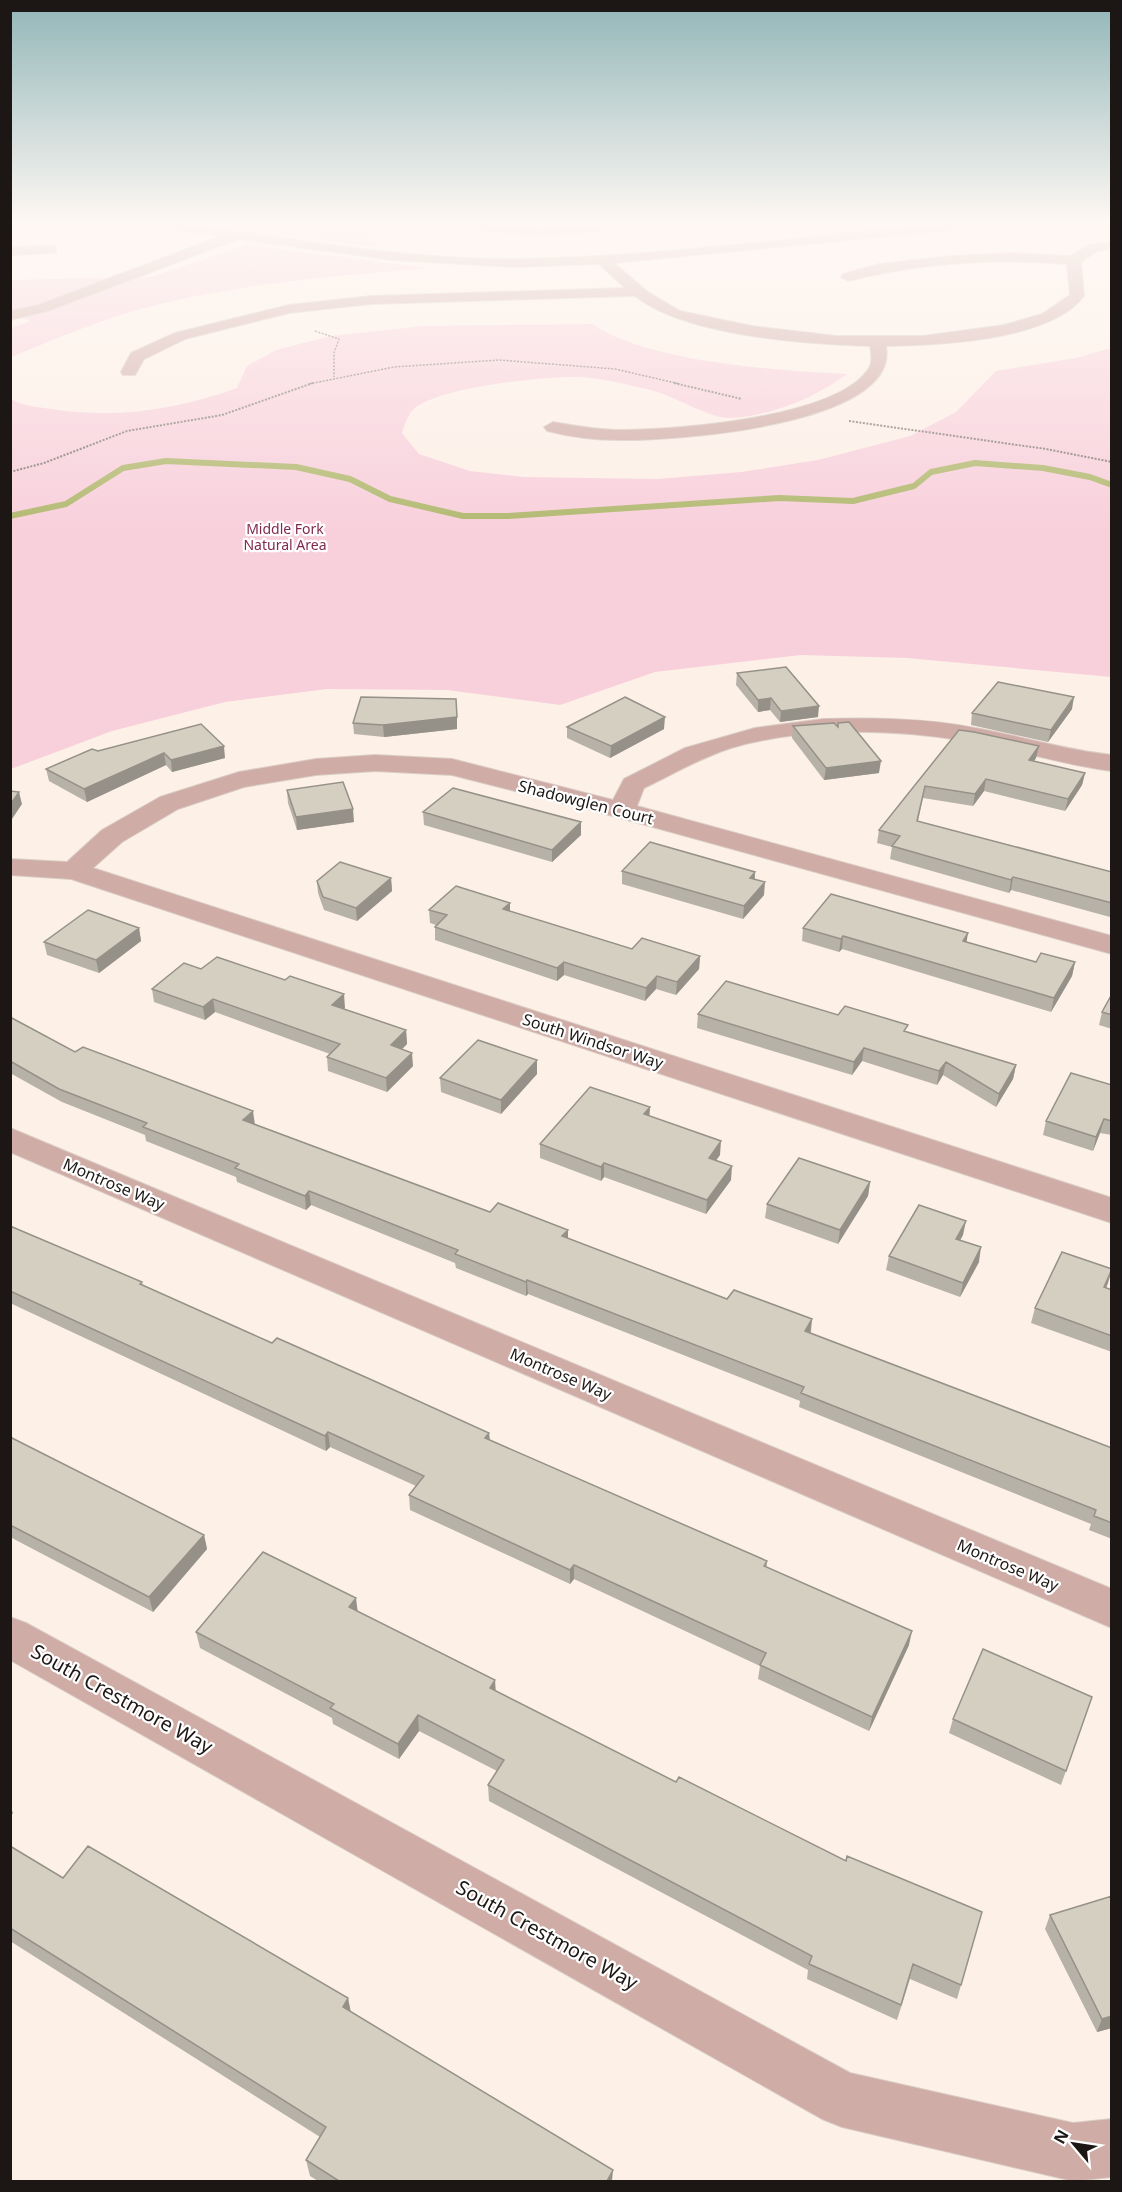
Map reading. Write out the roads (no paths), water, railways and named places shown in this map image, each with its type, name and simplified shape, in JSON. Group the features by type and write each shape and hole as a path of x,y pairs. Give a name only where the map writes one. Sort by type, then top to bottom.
{"street":[{"path":"129,372 137,356 180,336 219,326"},
{"path":"727,326 808,338 877,342 938,339 1014,326"},
{"path":"553,427 592,434 677,433 750,423 798,412 833,400 859,385 874,372 880,360 877,342"},
{"path":"622,810 633,784 695,753 757,735 820,728 908,728 956,732 1112,763"},
{"name":"Shadowglen Court","path":"74,871 112,836 169,803 240,780 316,767 375,763 452,767 622,810 1112,945"},
{"name":"South Windsor Way","path":"10,867 74,871 1112,1211"},
{"name":"Montrose Way","path":"10,1139 1112,1609"},
{"name":"South Crestmore Way","path":"10,1637 842,2099 1073,2152 1112,2148"}],"waterway":[{"path":"10,516 66,504 123,468 166,461 296,467 350,479 390,499 463,516 508,516 779,498 853,501 914,486 931,472 975,463 1043,468 1090,477 1112,485"}],"park label":[{"name":"Middle Fork Natural Area","path":"285,538"}]}
